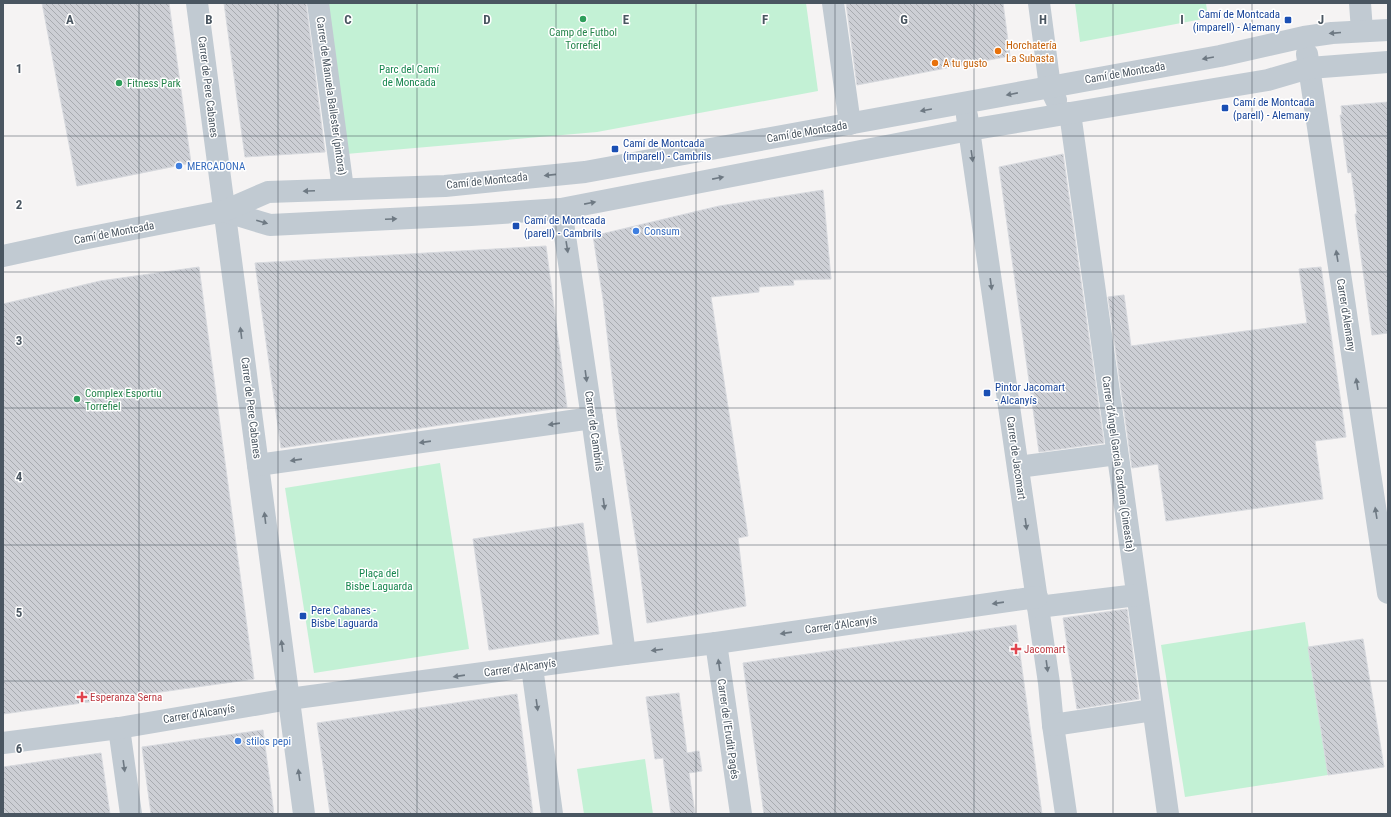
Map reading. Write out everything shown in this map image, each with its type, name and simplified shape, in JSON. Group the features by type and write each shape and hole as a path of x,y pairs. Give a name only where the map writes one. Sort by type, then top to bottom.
{"street":[{"name":"Carrer de Pere Cabanes","path":"197,3 304,814"},
{"name":"Carrer de Manuela Ballester (pintora)","path":"318,3 343,190"},
{"path":"833,3 850,124"},
{"name":"Carrer d'Ángel García Cardona (Cineasta)","path":"1039,3 1050,87 1066,114 1117,454 1168,814"},
{"path":"1360,3 1362,31"},
{"name":"Camí de Montcada","path":"3,256 224,211 268,192 445,186 585,172 1220,56 1304,37 1332,33 1388,30"},
{"name":"Carrer d'Alemany","path":"1304,37 1384,535 1388,593"},
{"name":"Camí de Montcada","path":"224,211 270,225 561,209 969,130 1268,80 1309,68 1388,62"},
{"name":"Carrer de Jacomart","path":"965,103 1049,683 1053,725 1066,814"},
{"name":"Carrer de Cambrils","path":"561,209 625,654"},
{"path":"258,465 592,418"},
{"path":"1018,467 1117,454"},
{"name":"Carrer d'Alcanyís","path":"3,743 119,728 289,699 625,654 1037,602 1137,595"},
{"name":"Carrer de l'Erudit Pagés","path":"716,643 741,814"},
{"path":"532,667 552,814"},
{"path":"1053,725 1153,710"},
{"path":"119,728 131,814"}],"green space":[{"name":"Parc del Camí de Moncada","path":"326,3 806,3 818,91 597,132 346,154"},
{"path":"1075,3 1206,3 1208,18 1080,42"},
{"name":"Plaça del Bisbe Laguarda","path":"440,463 469,649 314,673 285,488"},
{"path":"1305,622 1328,775 1185,797 1161,645"},
{"path":"645,759 653,814 584,814 577,769"}],"building":[{"name":"Fitness Park","path":"42,3 169,3 191,163 77,186"},
{"path":"224,3 306,3 325,152 245,157"},
{"path":"846,3 1003,3 1010,56 857,85"},
{"path":"1388,102 1388,333 1372,335 1355,214 1357,214 1351,172 1348,173 1340,115 1342,115 1341,106"},
{"path":"1063,154 1104,443 1039,452 999,167"},
{"path":"823,190 831,279 793,280 794,285 759,287 759,292 711,297 748,536 738,538 746,606 647,623 618,427 603,299 593,236 719,206"},
{"path":"546,246 567,407 281,448 255,263"},
{"path":"199,267 254,679 3,714 3,304 100,281"},
{"path":"1321,267 1346,437 1315,441 1323,499 1166,521 1158,464 1132,468 1108,297 1124,295 1131,346 1307,323 1299,269"},
{"path":"583,523 599,634 489,650 473,539"},
{"path":"1127,609 1139,699 1077,709 1063,618"},
{"path":"1016,625 1042,814 764,814 743,663"},
{"path":"1363,639 1384,767 1328,775 1308,647"},
{"path":"679,693 687,753 699,751 702,771 689,773 695,814 671,814 663,758 655,759 646,697"},
{"path":"517,694 533,814 330,814 317,723"},
{"path":"263,730 274,814 151,814 142,747"},
{"path":"101,753 110,814 3,814 3,767"}],"place":[{"name":"Camp de Futbol Torrefiel","path":"583,19"},
{"name":"Camí de Montcada (imparell) - Alemany","path":"1288,20"},
{"name":"Horchatería La Subasta","path":"998,51"},
{"name":"A tu gusto","path":"935,63"},
{"name":"Fitness Park","path":"119,83"},
{"name":"Camí de Montcada (parell) - Alemany","path":"1225,108"},
{"name":"Camí de Montcada (imparell) - Cambrils","path":"615,149"},
{"name":"MERCADONA","path":"179,166"},
{"name":"Camí de Montcada (parell) - Cambrils","path":"516,226"},
{"name":"Consum","path":"636,231"},
{"name":"Pintor Jacomart - Alcanyís","path":"987,393"},
{"name":"Complex Esportiu Torrefiel","path":"77,399"},
{"name":"Pere Cabanes - Bisbe Laguarda","path":"303,616"},
{"name":"Jacomart","path":"1016,649"},
{"name":"Esperanza Serna","path":"82,697"},
{"name":"stilos pepi","path":"238,741"}]}
